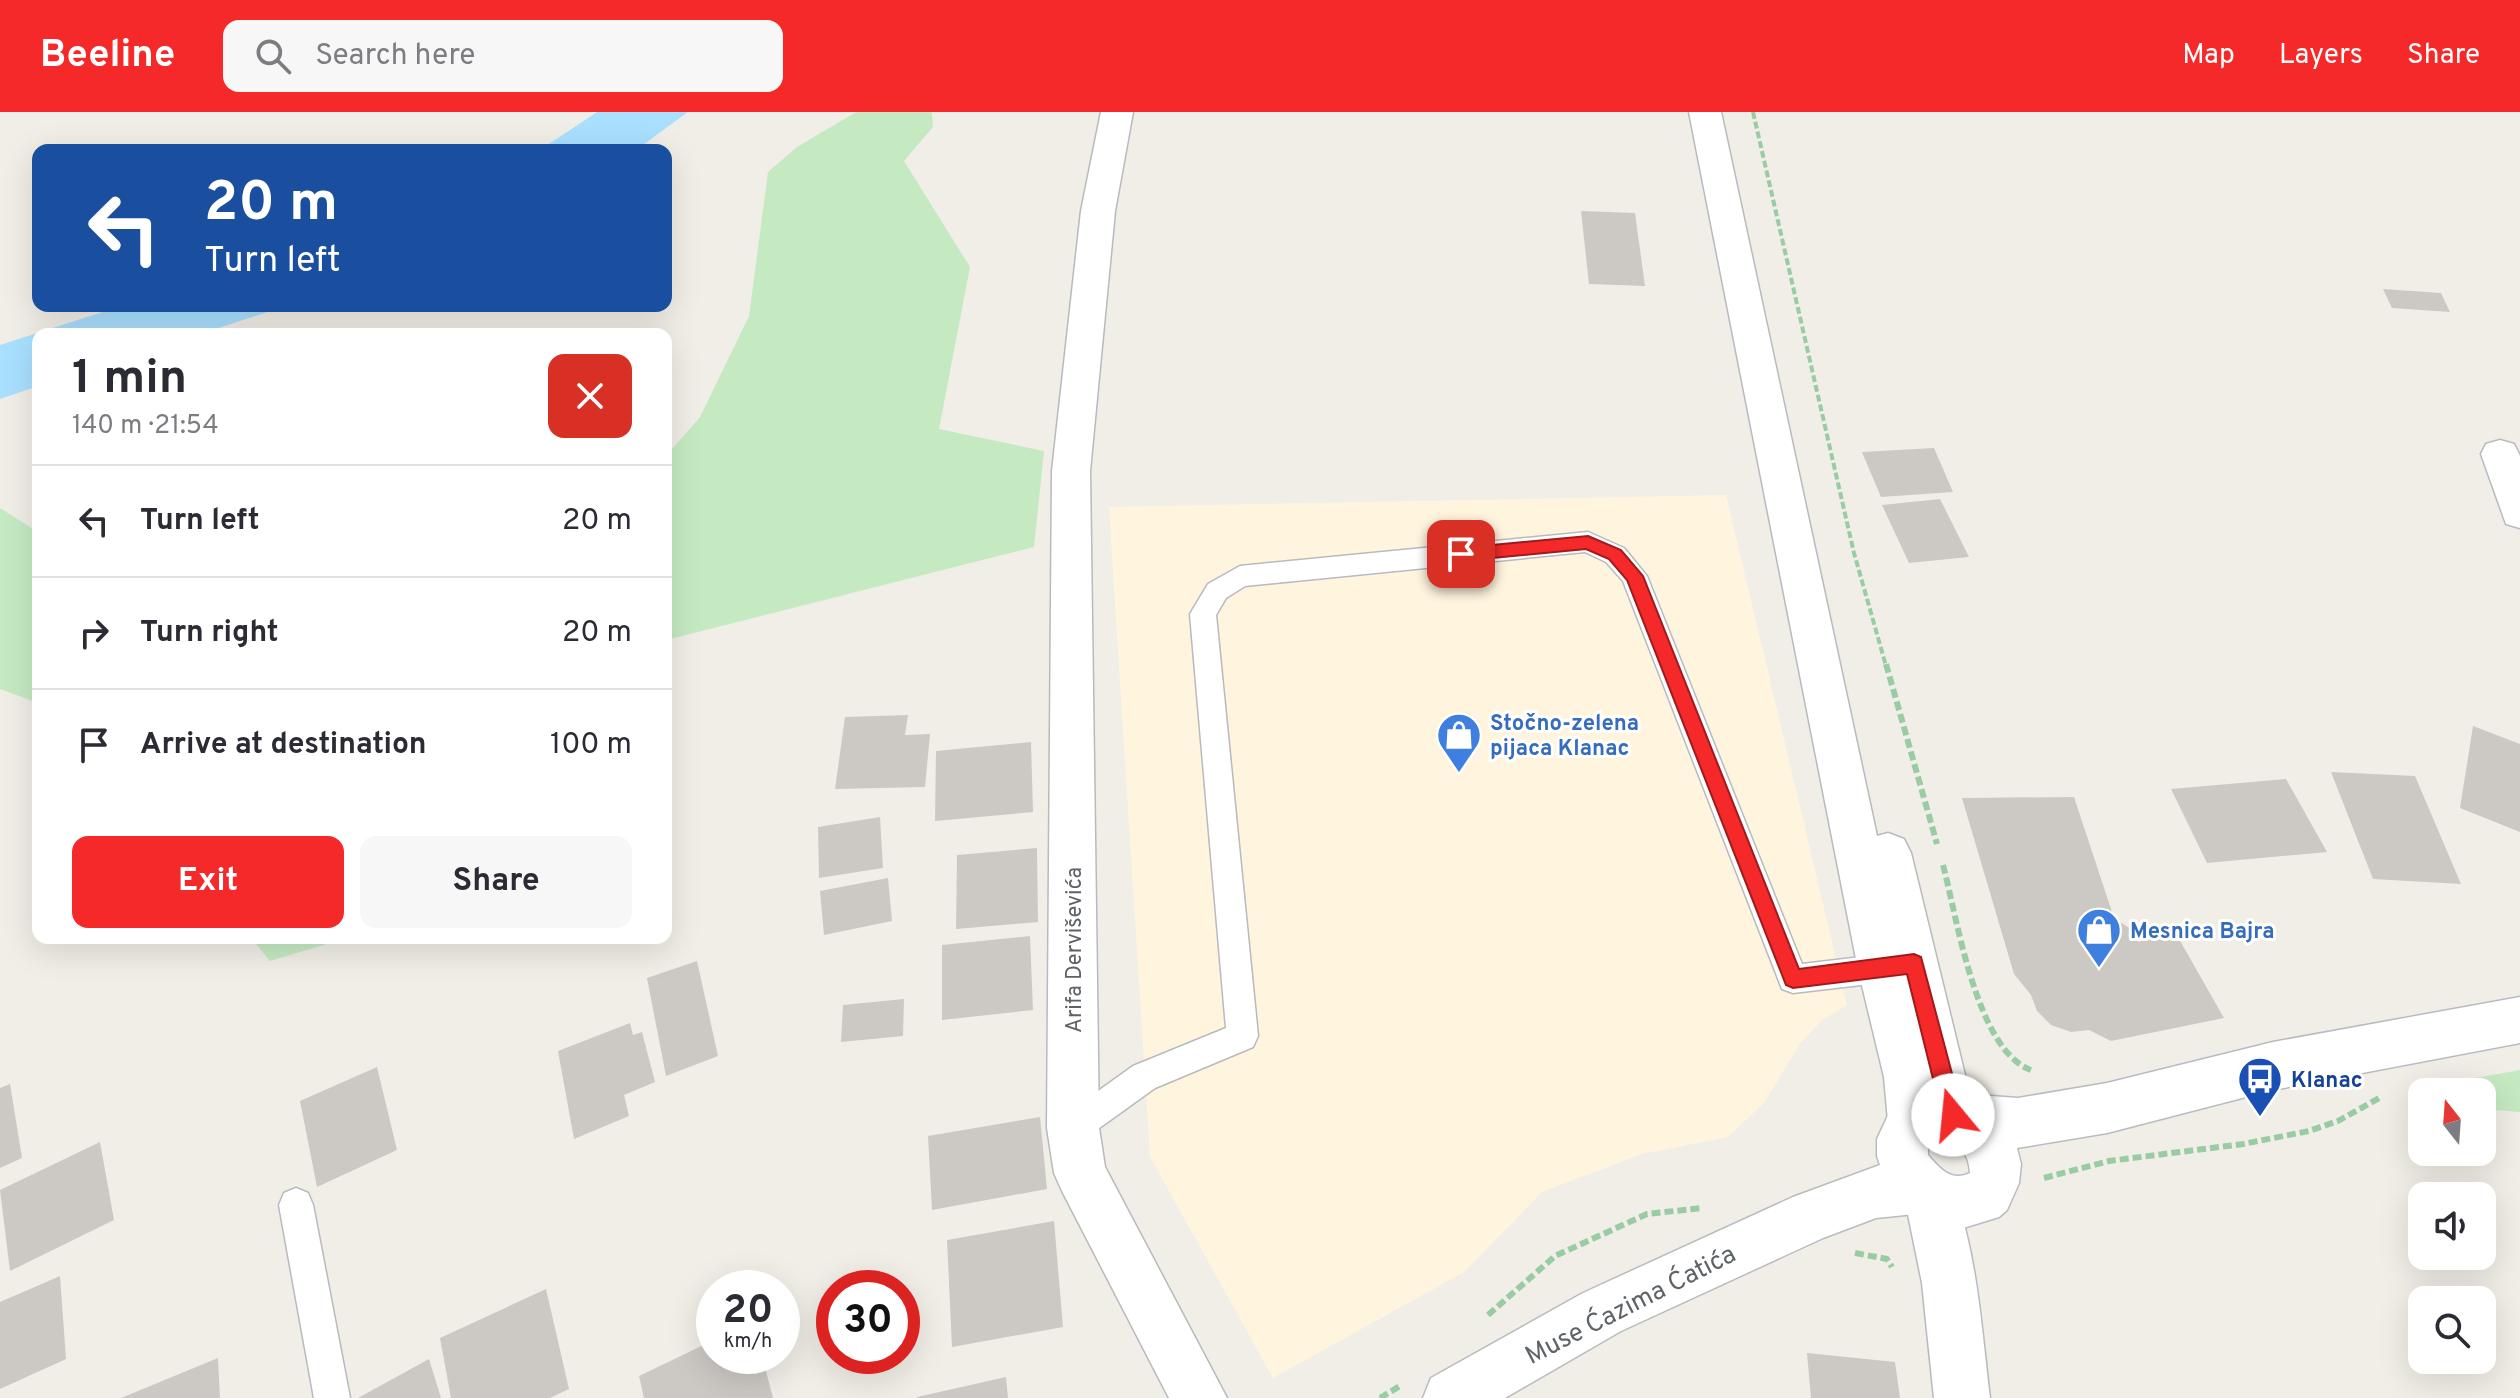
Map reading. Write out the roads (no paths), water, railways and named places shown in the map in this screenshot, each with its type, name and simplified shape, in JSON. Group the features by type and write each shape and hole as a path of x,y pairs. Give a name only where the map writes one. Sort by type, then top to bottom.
{"street":[{"name":"Arifa Derviševića","path":"1117,112 1098,211 1071,471 1073,1128 1080,1173 1199,1398"},
{"path":"1705,112 1898,966"},
{"path":"1729,112 1861,735 1898,966 1909,1077 1942,1158 1949,1283 1962,1398"},
{"path":"2500,454 2520,513"},
{"path":"1942,1158 2008,1153 2028,1139 2107,1108 2273,1066 2520,1020"},
{"name":"Muse Ćazima Ćatića","path":"1451,1398 1602,1312 1812,1216 1876,1192 1942,1158"}],"lane":[{"path":"1073,1128 1144,1077 1242,1036 1203,614 1217,591 1240,576 1588,542 1615,555 1634,576 1793,979 1898,966"},
{"path":"296,1205 332,1398"}],"water":[{"path":"597,112 688,112 644,144 549,144"},
{"path":"102,312 268,312 218,328 53,328"},
{"path":"32,335 32,388 0,399 0,345"}],"place":[{"name":"Stočno-zelena pijaca Klanac","path":"1459,774"},
{"name":"Mesnica Bajra","path":"2099,969"},
{"name":"Klanac","path":"2260,1118"}]}
